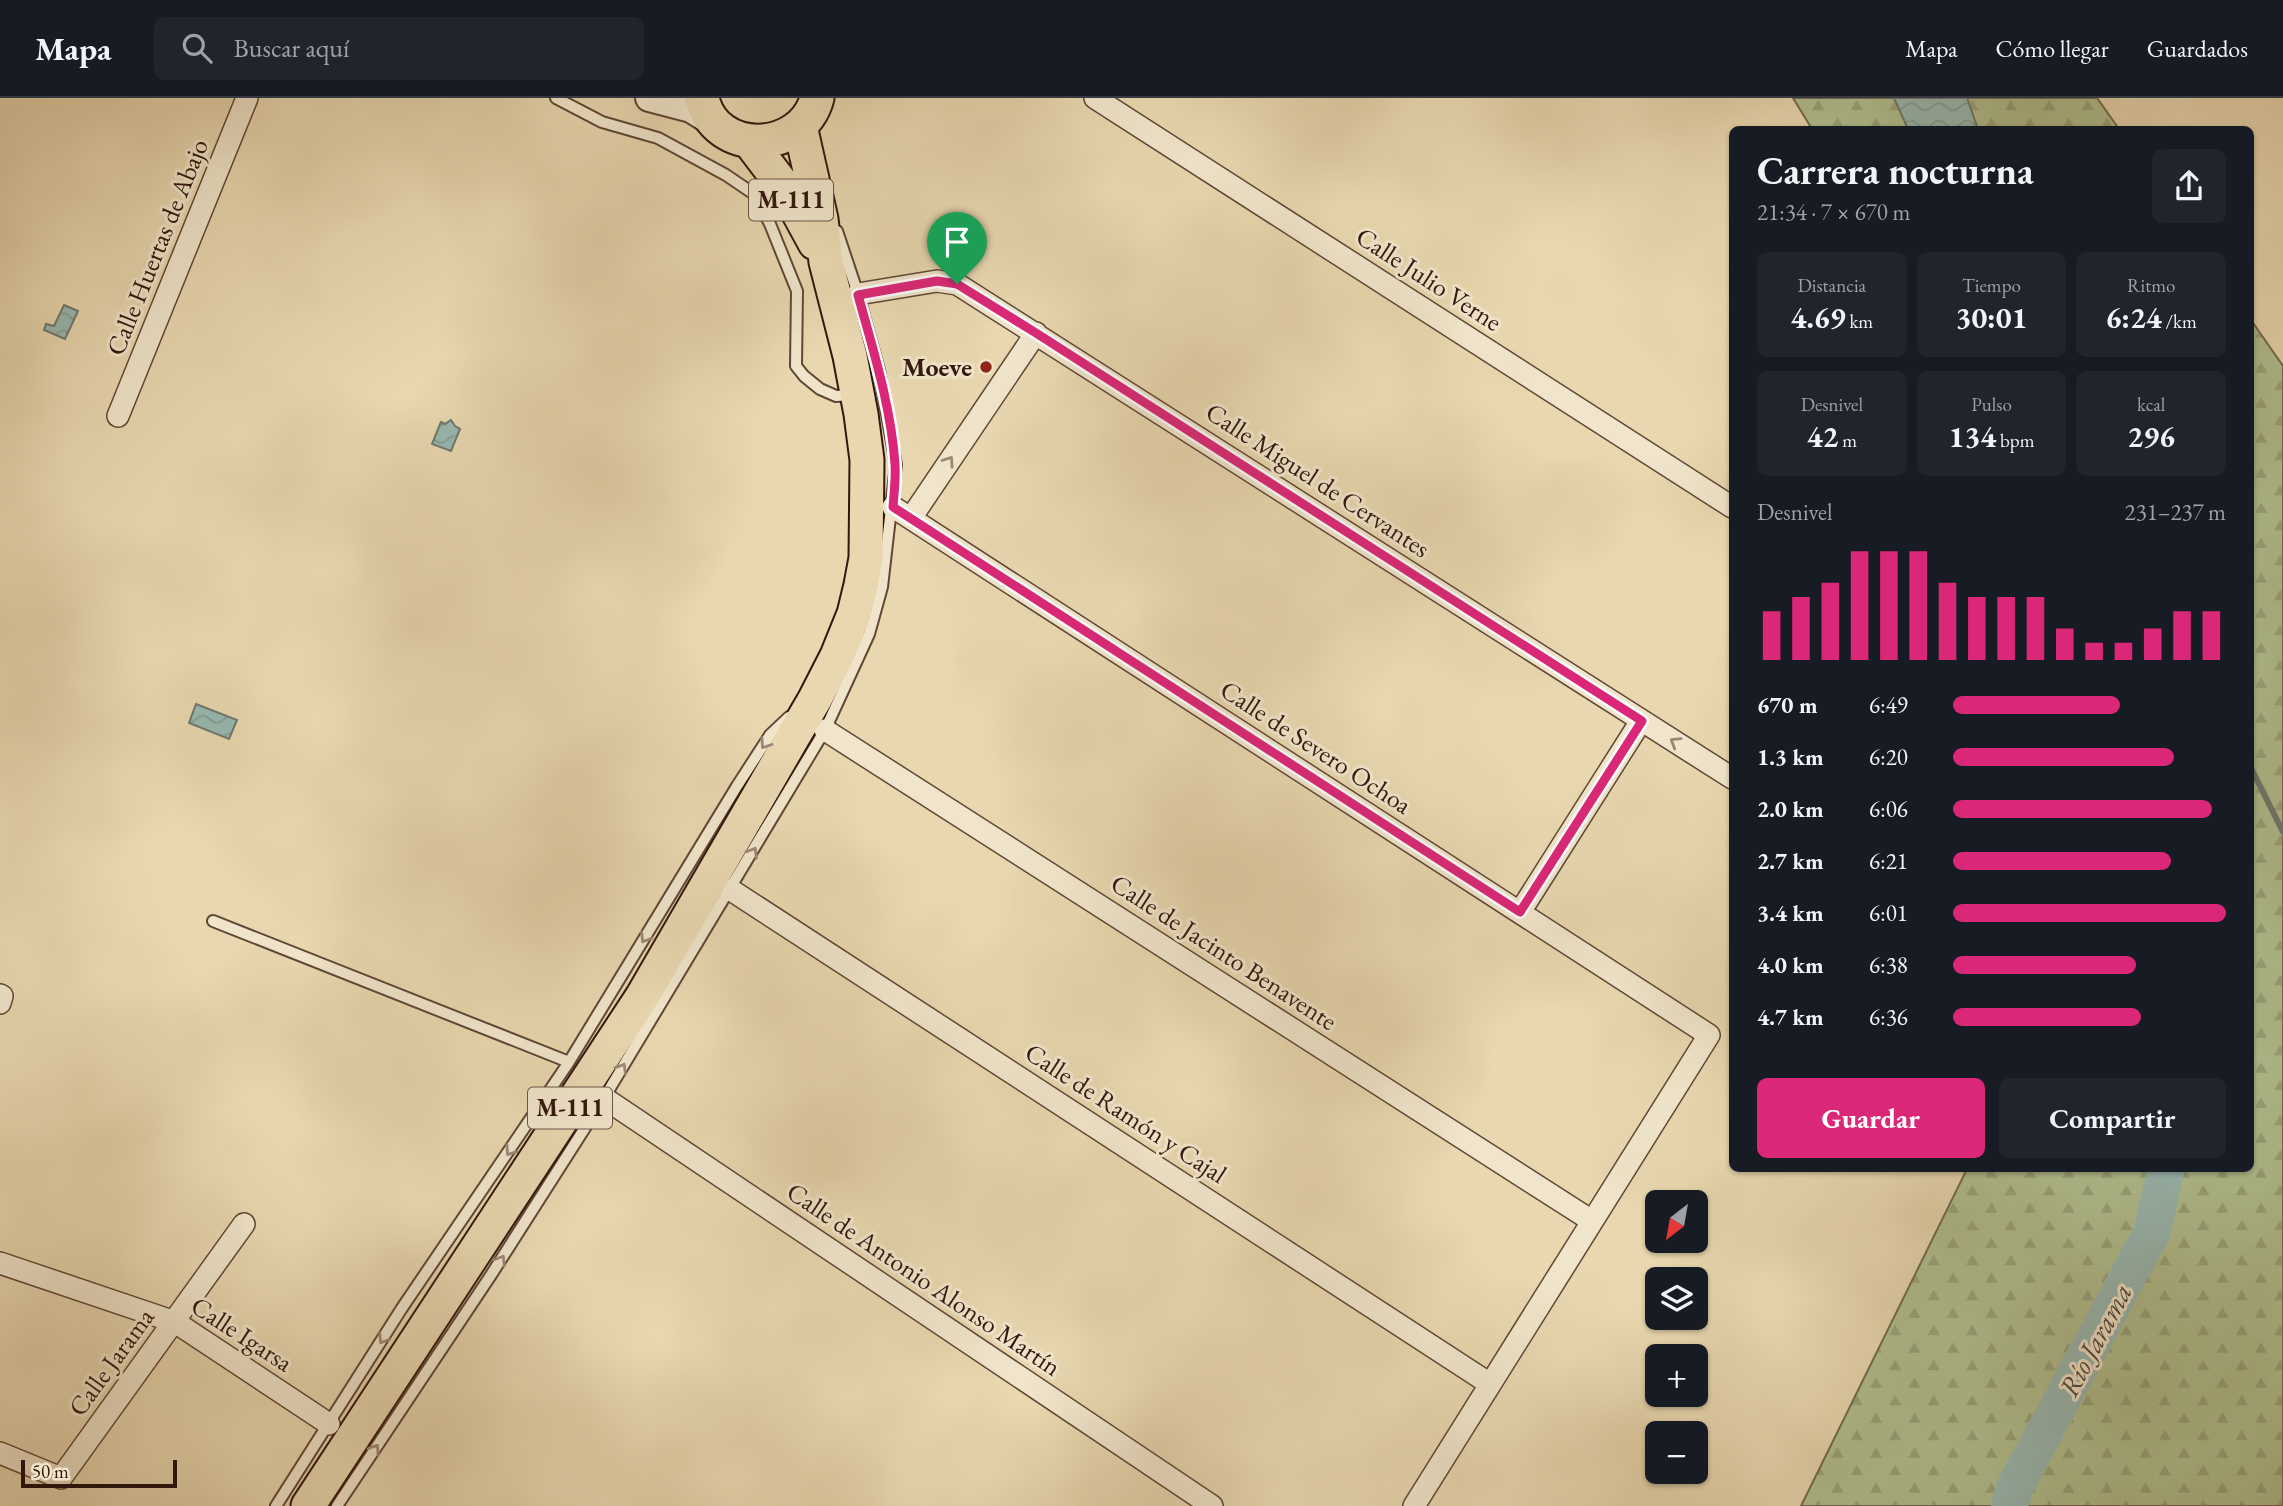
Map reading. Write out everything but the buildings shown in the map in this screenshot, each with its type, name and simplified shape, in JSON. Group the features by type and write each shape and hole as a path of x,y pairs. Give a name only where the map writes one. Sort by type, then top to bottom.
{"main road":[{"name":"M-111","path":"308,1506 642,998 815,699 854,614 866,558 867,460 858,394 826,262 812,121 772,141 750,142 732,136 709,111"},
{"name":"M-111","path":"750,142 785,188 826,262"}],"street":[{"name":"Calle Huertas de Abajo","path":"118,416 247,98"},
{"path":"649,98 709,111"},
{"name":"Calle Julio Verne","path":"1095,98 1729,505"},
{"name":"Calle Miguel de Cervantes","path":"858,295 937,281 957,284 1729,776"},
{"path":"902,512 1036,333"},
{"name":"Calle de Severo Ochoa","path":"902,512 1709,1035 1592,1221"},
{"path":"1520,912 1642,721"},
{"name":"Calle de Jacinto Benavente","path":"825,730 1592,1221"},
{"name":"Calle de Ramón y Cajal","path":"731,890 1490,1384"},
{"path":"0,995 0,1003"},
{"name":"Calle de Antonio Alonso Martín","path":"604,1098 1212,1506"},
{"path":"1414,1506 1592,1221"},
{"name":"Calle Jarama","path":"0,1453 61,1478 244,1224"},
{"name":"Calle Igarsa","path":"0,1263 175,1322 329,1424"}],"lane":[{"path":"556,98 602,122 658,138 726,174 754,194 770,224 797,291 796,366 804,376 836,396 858,394"},
{"path":"812,121 830,205"},
{"path":"337,1506 491,1275 604,1098 731,890 825,730 869,634 902,512 878,370 833,217"},
{"path":"276,1506 402,1308 569,1062 770,735 795,711 815,699"},
{"path":"213,921 569,1062"}],"green space":[{"path":"1793,98 2097,98 2117,126 1810,126"},
{"path":"2254,324 2283,366 2283,1506 1801,1506 1966,1172 2254,1172"}],"water":[{"path":"1894,98 1967,98 1977,126 1907,126"},
{"path":"64,305 78,311 65,339 44,330 46,324 54,326"},
{"path":"451,420 460,429 451,451 432,444 441,422 445,424"},
{"path":"196,704 237,720 229,739 189,723"}],"waterway":[{"path":"2254,774 2283,832"},
{"name":"Río Jarama","path":"2009,1506 2016,1485 2152,1232 2165,1172"}],"place":[{"name":"Moeve","path":"986,367"}],"route":[{"path":"937,281 957,284 1642,721 1520,912 893,507 896,465 878,370 858,295 937,281"}]}
